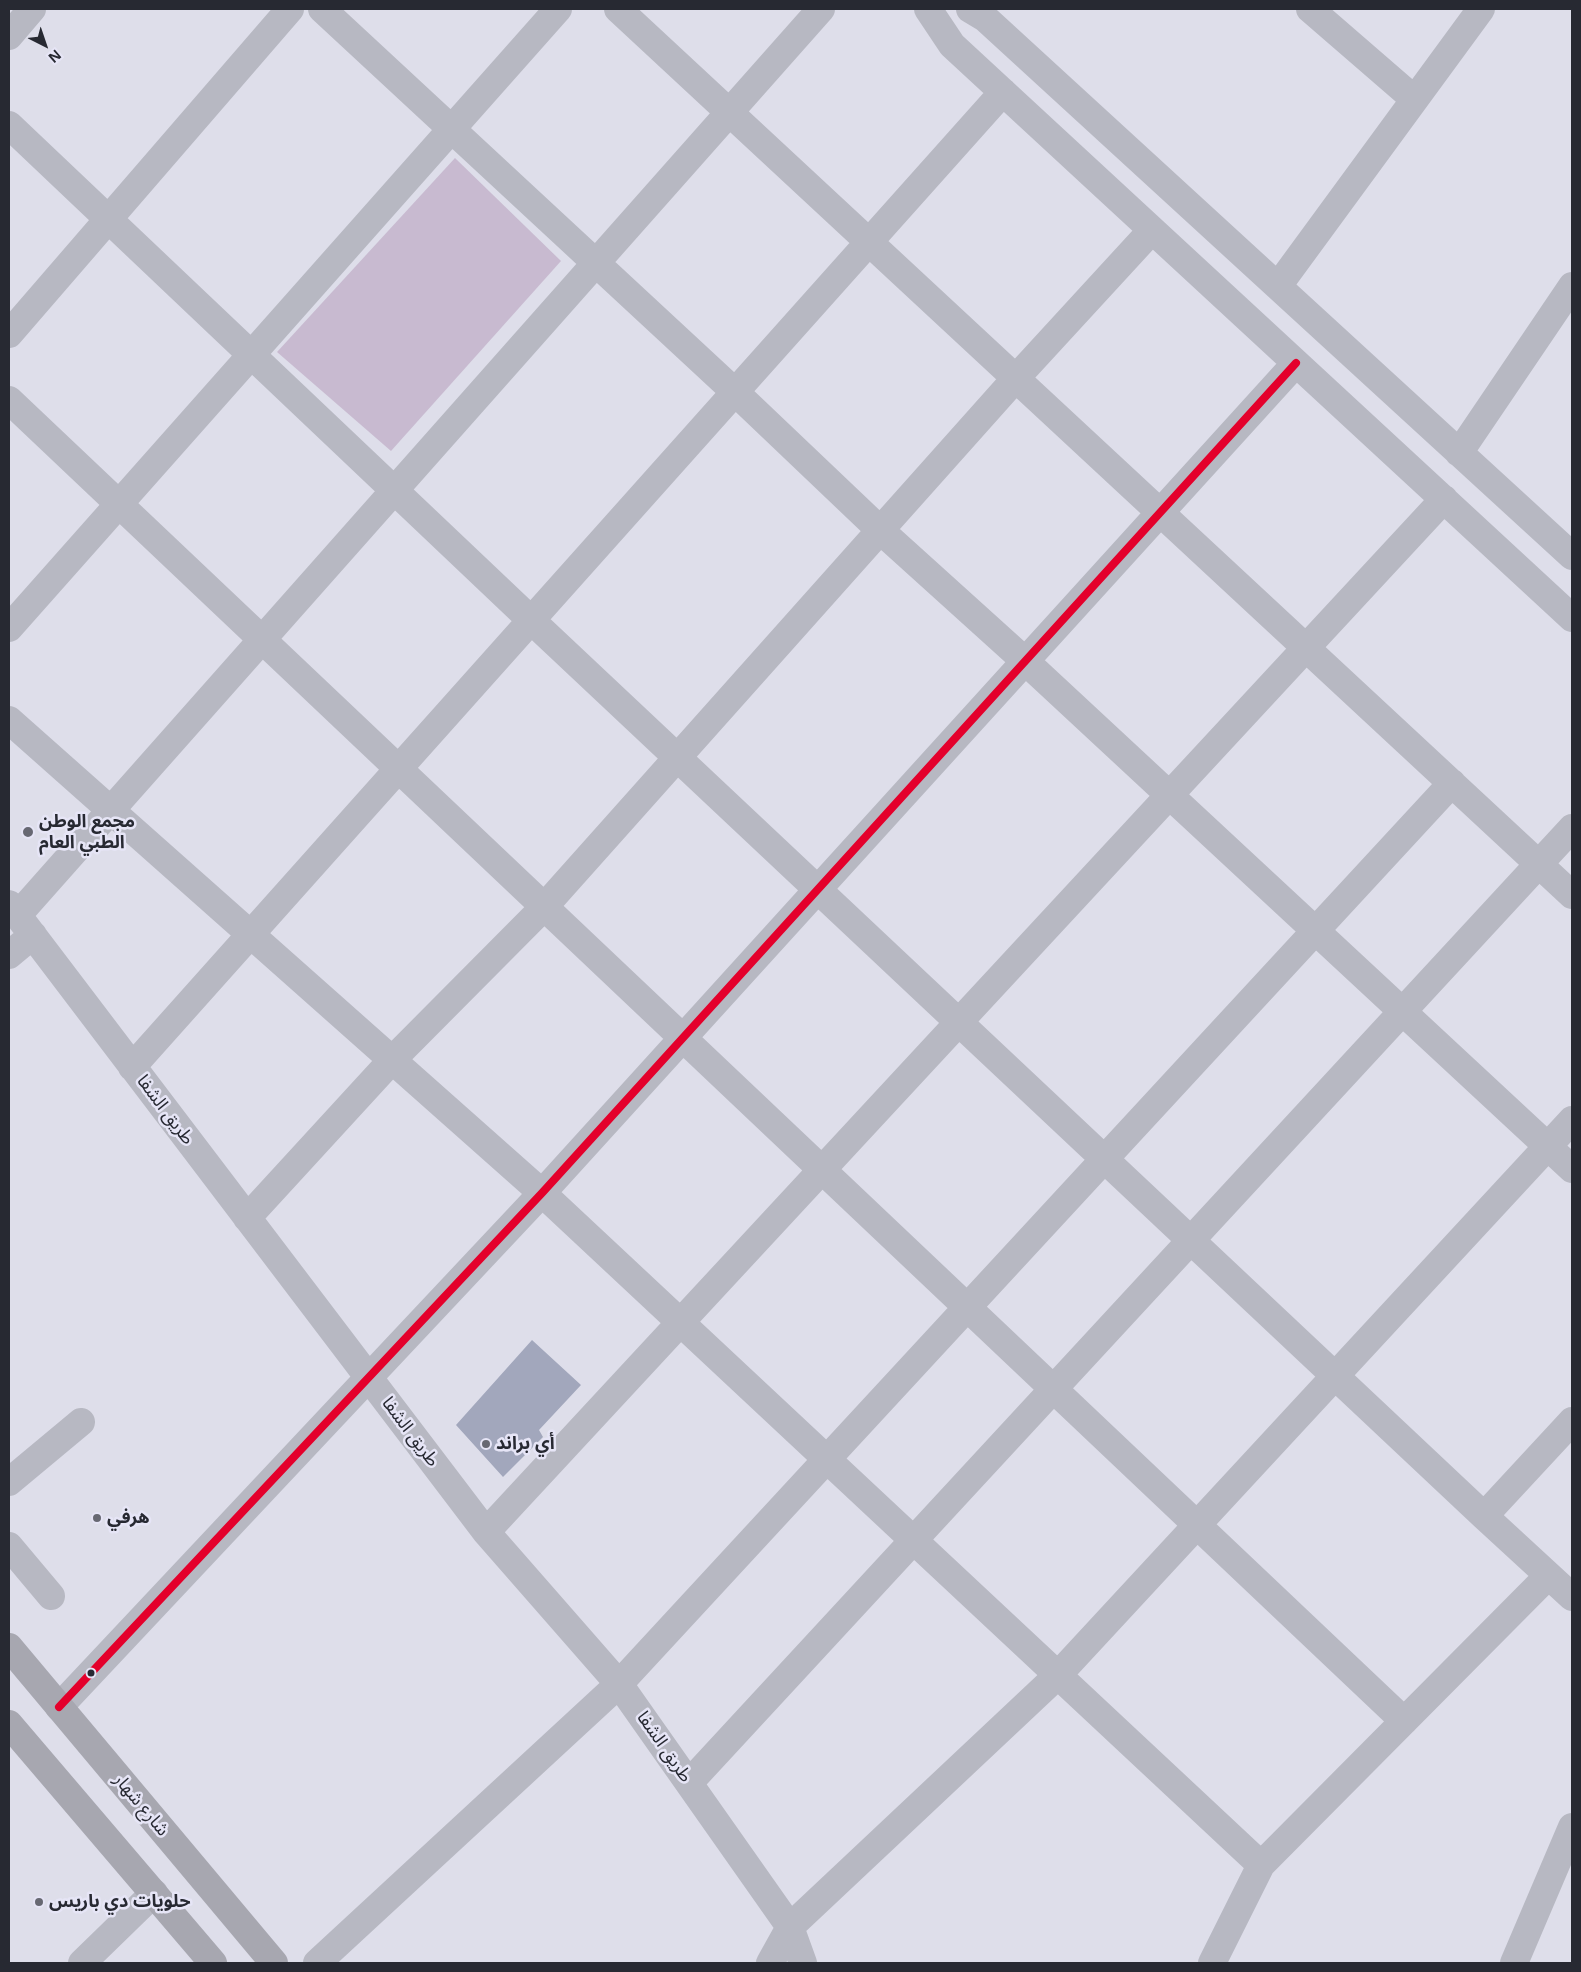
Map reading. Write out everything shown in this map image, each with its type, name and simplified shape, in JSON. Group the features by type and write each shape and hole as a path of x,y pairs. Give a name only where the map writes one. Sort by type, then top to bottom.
{"main road":[{"name":"شارع شهار","path":"9,1647 274,1963"},
{"path":"9,1724 213,1963"}],"street":[{"path":"9,36 32,9"},
{"path":"9,334 107,218 290,9"},
{"path":"322,9 735,392 880,530 1025,661 1572,1169"},
{"path":"9,628 558,9"},
{"path":"618,9 1572,895"},
{"path":"9,955 20,918 111,810 821,9"},
{"path":"928,9 952,45 1572,618"},
{"path":"970,9 985,18 1572,556"},
{"path":"1310,9 1414,99"},
{"path":"1278,286 1481,9"},
{"path":"132,1067 1003,92"},
{"path":"9,125 677,758 1572,1597"},
{"path":"247,1218 392,1060 544,907 1016,378 1152,230"},
{"path":"1459,453 1572,286"},
{"path":"59,1707 542,1193 1296,363"},
{"path":"9,400 1404,1721"},
{"path":"486,1532 1444,499"},
{"path":"9,720 542,1193 1261,1865"},
{"path":"318,1963 619,1684 1452,783"},
{"path":"689,1783 1572,828"},
{"name":"طريق الشفا","path":"20,918 486,1532 619,1684 790,1927 803,1963"},
{"path":"770,1963 790,1927 1058,1675 1572,1120"},
{"path":"1484,1516 1572,1420"},
{"path":"9,1482 81,1422"},
{"path":"9,1546 51,1596"},
{"path":"1212,1963 1261,1865 1548,1576"},
{"path":"1514,1963 1572,1827"},
{"path":"82,1963 154,1893"}],"shaded area":[{"path":"455,158 561,261 391,451 277,352"}],"building":[{"path":"532,1340 581,1385 539,1430 543,1437 503,1477 456,1425"}],"transit line":[{"path":"59,1707 542,1193 1296,363"}],"place":[{"name":"مجمع الوطن الطبي العام","path":"28,832"},
{"name":"أي براند","path":"486,1444"},
{"name":"هرفي","path":"97,1518"},
{"name":"حلويات دي باريس","path":"39,1902"}]}
